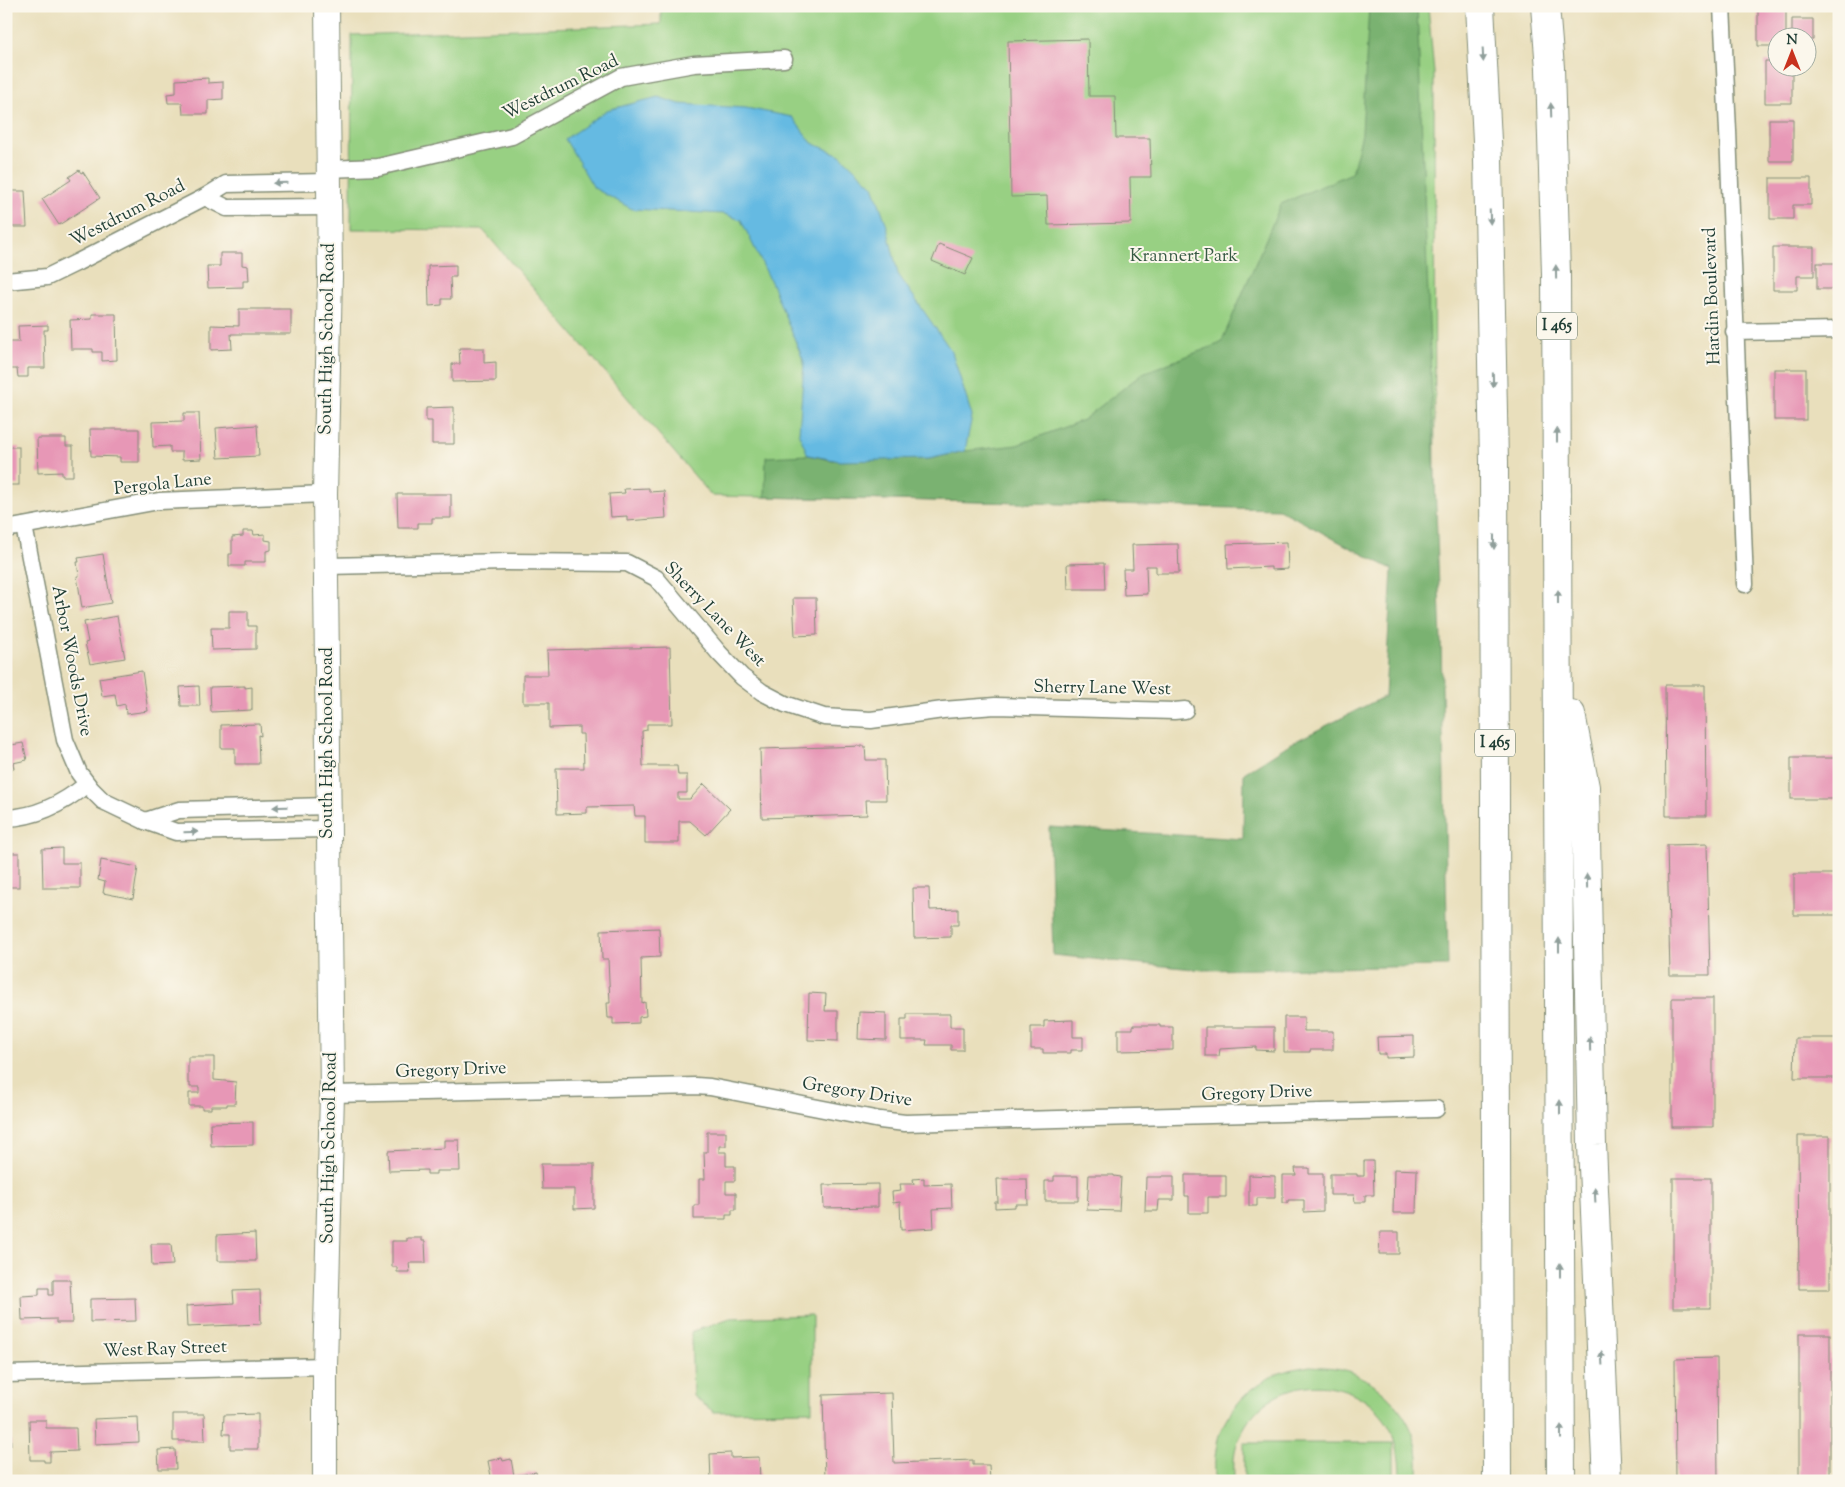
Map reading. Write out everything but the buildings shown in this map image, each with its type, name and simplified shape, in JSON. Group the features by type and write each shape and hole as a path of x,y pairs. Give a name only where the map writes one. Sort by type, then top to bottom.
{"highway":[{"name":"I 465","path":"1480,6 1488,160 1494,413 1497,1481"},
{"name":"I 465","path":"1546,6 1550,68 1556,274 1561,1481"},
{"path":"1559,646 1585,787 1592,1145 1607,1481"}],"street":[{"name":"South High School Road","path":"325,1481 332,1094 325,494 330,277 327,6"},
{"name":"Hardin Boulevard","path":"1722,6 1745,584"},
{"name":"Westdrum Road","path":"6,281 46,277 205,197 226,184 328,176 378,167 512,136 621,77 694,64 784,59"},
{"name":"Westdrum Road","path":"205,197 227,208 329,207"},
{"path":"1734,332 1839,330"},
{"name":"Pergola Lane","path":"6,529 159,502 325,494"},
{"name":"Arbor Woods Drive","path":"24,526 63,736 72,760 87,784 103,801 144,821 176,832 328,817"},
{"name":"Sherry Lane West","path":"327,566 507,562 627,563 656,578 742,678 784,704 824,717 871,720 943,710 995,706 1185,710"},
{"path":"6,818 26,815 56,805 87,784"},
{"path":"144,821 179,810 328,817"},
{"name":"Gregory Drive","path":"332,1094 696,1086 710,1087 880,1120 931,1123 1436,1109"},
{"name":"West Ray Street","path":"6,1374 326,1366"}],"green space":[{"name":"Krannert Park","path":"661,6 1428,6 1434,73 1435,512 712,496 483,230 351,229 352,35 661,24"},
{"path":"1369,6 1417,6 1441,641 1448,966 1203,970 1053,955 1049,827 1243,839 1244,773 1288,745 1385,696 1392,569 1279,509 765,497 766,457 808,455 831,460 929,459 965,451 1017,445 1083,420 1143,373 1221,343 1281,204 1352,173 1362,134"},
{"path":"812,1315 812,1411 714,1412 693,1396 691,1332 730,1318"},
{"path":"1310,1366 1337,1368 1354,1374 1367,1380 1391,1399 1400,1410 1414,1436 1418,1458 1418,1481 1400,1481 1399,1462 1394,1436 1379,1413 1361,1398 1340,1389 1319,1385 1298,1388 1278,1395 1260,1408 1246,1425 1236,1447 1234,1481 1215,1481 1215,1458 1219,1437 1223,1425 1238,1403 1257,1385 1269,1378 1287,1370"},
{"path":"1244,1443 1394,1443 1394,1481 1244,1481"}],"water":[{"path":"658,97 680,104 746,108 792,117 812,143 840,155 873,186 886,223 898,274 952,352 972,416 965,451 929,459 840,461 808,455 799,434 804,362 772,284 741,220 724,214 632,209 594,188 565,139 607,110"}]}
